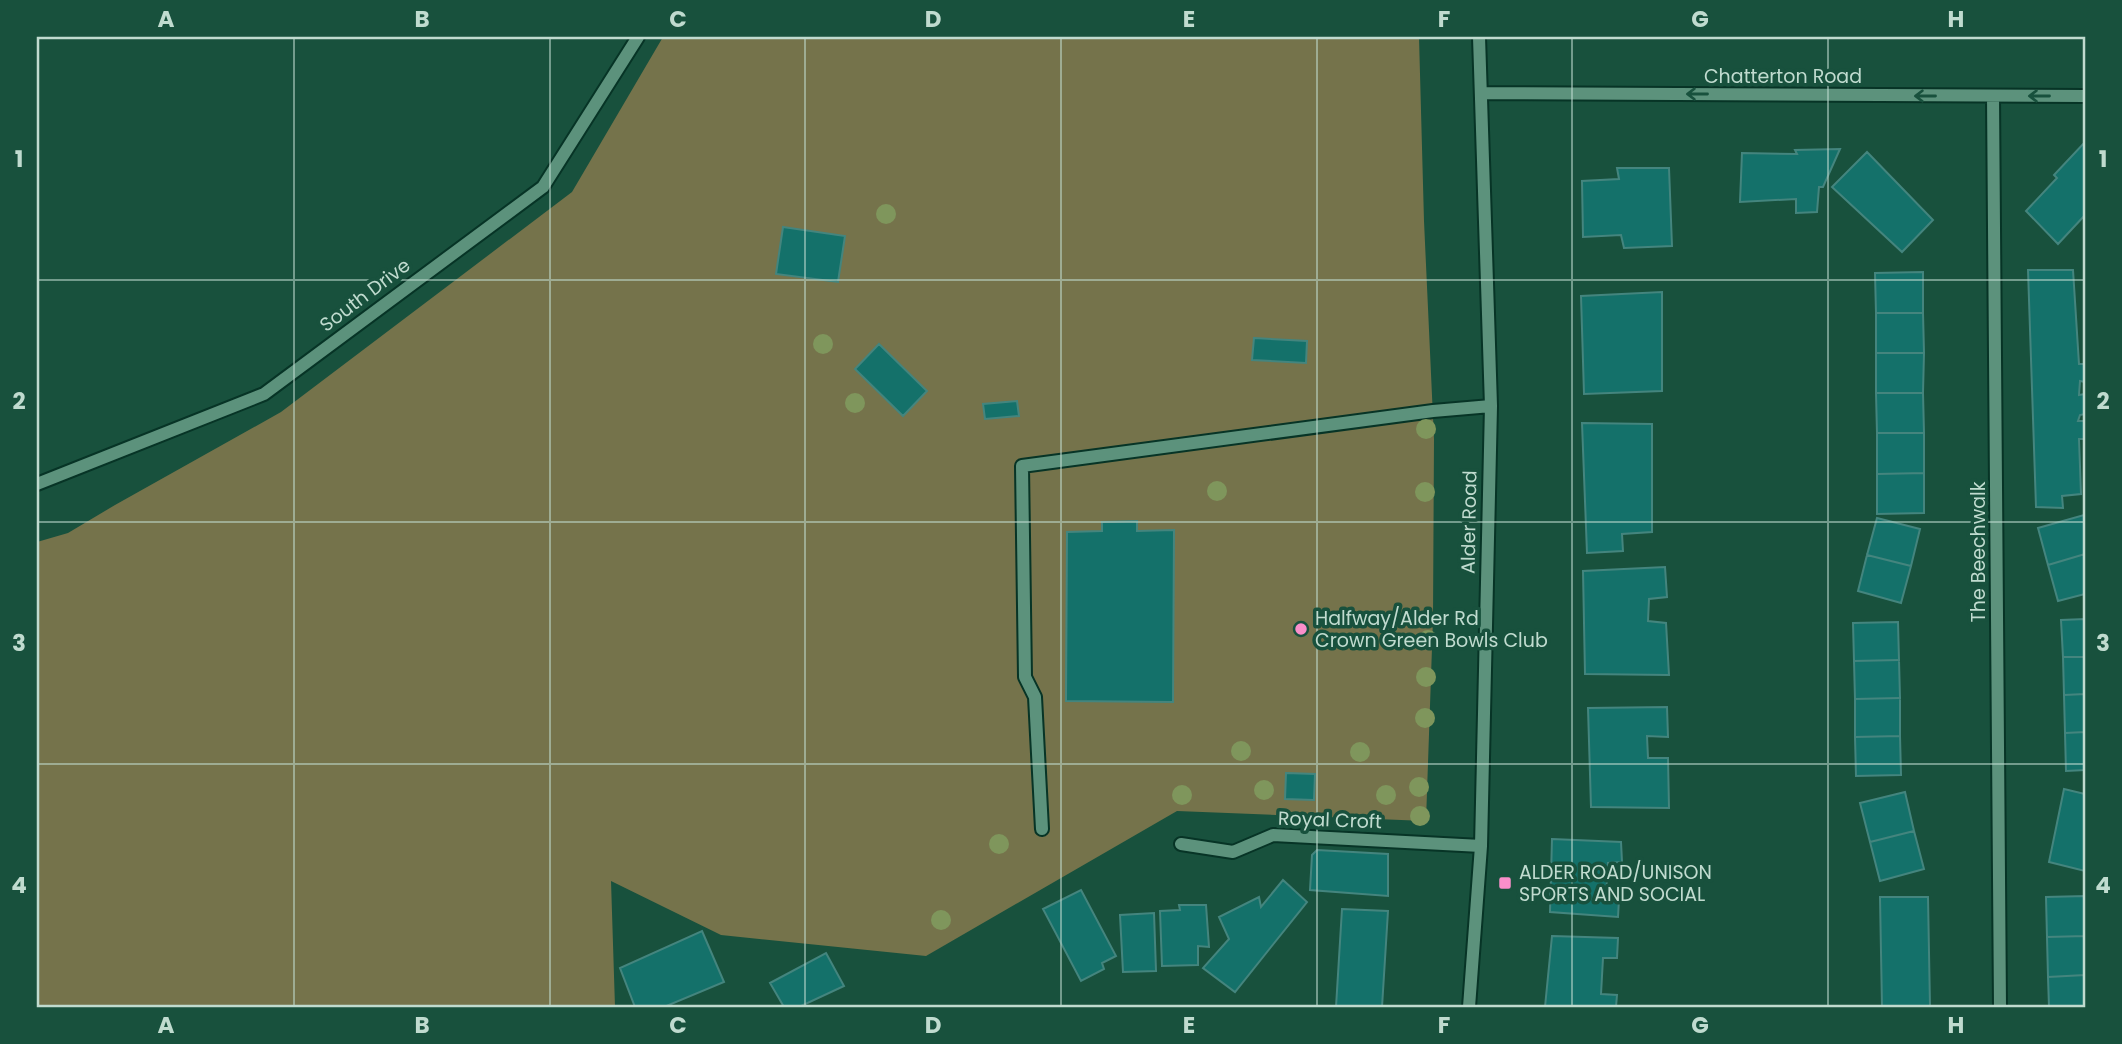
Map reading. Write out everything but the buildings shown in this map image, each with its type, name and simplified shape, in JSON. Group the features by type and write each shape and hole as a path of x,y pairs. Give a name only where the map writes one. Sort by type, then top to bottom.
{"street":[{"name":"South Drive","path":"37,484 264,394 543,187 638,37"},
{"name":"Alder Road","path":"1469,1007 1481,846 1491,407 1479,37"},
{"name":"Chatterton Road","path":"1481,93 2085,96"},
{"name":"The Beechwalk","path":"1993,96 2000,1007"},
{"path":"1042,829 1035,697 1025,677 1023,466 1433,411 1491,407"},
{"name":"Royal Croft","path":"1181,844 1233,852 1273,835 1481,846"}],"shaded area":[{"path":"663,37 1419,37 1434,439 1433,619 1426,821 1177,811 926,956 721,935 611,881 615,1007 37,1007 37,542 68,533 281,412 572,192"}],"place":[{"name":"Halfway/Alder Rd Crown Green Bowls Club","path":"1301,629"},
{"name":"ALDER ROAD/UNISON SPORTS AND SOCIAL","path":"1505,883"}]}
